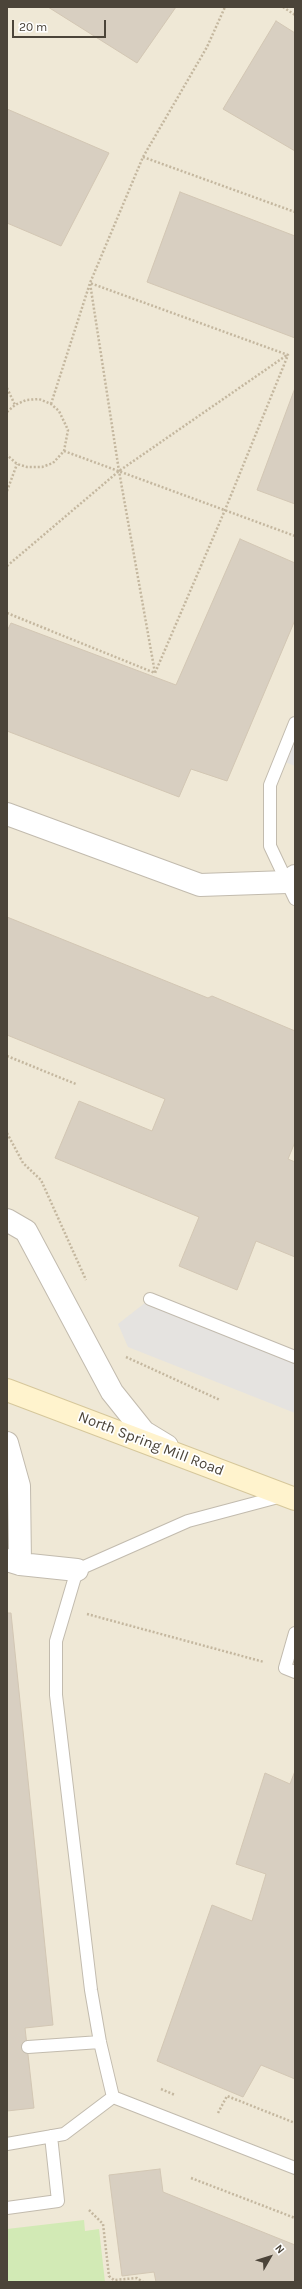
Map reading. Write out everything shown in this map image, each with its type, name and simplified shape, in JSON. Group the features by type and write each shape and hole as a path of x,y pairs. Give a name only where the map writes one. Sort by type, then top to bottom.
{"main road":[{"name":"North Spring Mill Road","path":"7,1390 290,1497"}],"street":[{"path":"7,814 200,885 292,886"},
{"path":"7,1220 26,1231 112,1392 144,1432 184,1457"},
{"path":"7,1443 19,1486 14,1562 77,1570"}],"lane":[{"path":"292,886 270,846 270,785 295,723"},
{"path":"150,1299 295,1358"},
{"path":"113,2097 100,2042 91,1990 56,1695 56,1641 77,1570 188,1521 290,1497"},
{"path":"290,1670 295,1633"},
{"path":"28,2047 100,2042"},
{"path":"7,2144 64,2134 113,2097"},
{"path":"113,2097 295,2168"},
{"path":"7,2208 58,2201 51,2136"}],"path":[{"path":"51,404 90,283 143,157 207,47 225,7"},
{"path":"283,7 295,15"},
{"path":"143,157 295,212"},
{"path":"90,283 288,355"},
{"path":"90,283 119,471 155,673"},
{"path":"7,566 119,471 288,355"},
{"path":"155,673 225,510 288,355"},
{"path":"7,388 15,405"},
{"path":"7,412 15,405 26,400 39,400 51,404 59,411 68,430 64,450 53,463 42,467 27,467 17,464 7,455"},
{"path":"64,450 295,536"},
{"path":"7,491 17,464"},
{"path":"7,614 155,673"},
{"path":"7,1056 76,1084"},
{"path":"7,1133 23,1163 42,1180 88,1283"},
{"path":"124,1357 220,1400"},
{"path":"67,1608 290,1670"},
{"path":"159,2089 179,2096"},
{"path":"212,2110 218,2113 228,2096 295,2123"},
{"path":"191,2178 295,2218"},
{"path":"89,2210 103,2224 109,2276 114,2280 137,2278 143,2282"}],"shaded area":[{"path":"7,7 295,7 295,2282 7,2282"},
{"path":"295,723 295,766 280,760"},
{"path":"150,1299 295,1357 295,1413 128,1347 118,1324"}],"green space":[{"path":"84,2220 85,2231 99,2229 105,2282 7,2282 7,2229"}],"building":[{"path":"48,7 176,7 137,63"},
{"path":"276,21 295,33 295,151 223,109"},
{"path":"7,109 109,153 61,246 7,223"},
{"path":"180,192 295,236 295,338 147,282"},
{"path":"295,388 295,504 257,490"},
{"path":"240,539 295,563 295,620 227,781 191,769 179,797 7,731 7,631 11,623 176,685"},
{"path":"7,917 208,998 212,996 295,1031 295,1142 288,1159 295,1162 295,1257 256,1241 237,1290 179,1266 199,1217 55,1158 79,1101 152,1131 165,1099 7,1035"},
{"path":"7,1613 11,1613 53,2025 25,2028 34,2108 7,2111"},
{"path":"295,1771 295,2079 261,2065 243,2097 157,2061 212,1905 252,1921 266,1874 236,1864 265,1773 290,1784"},
{"path":"160,2169 163,2192 295,2245 295,2282 156,2282 154,2272 122,2276 109,2175"}]}
